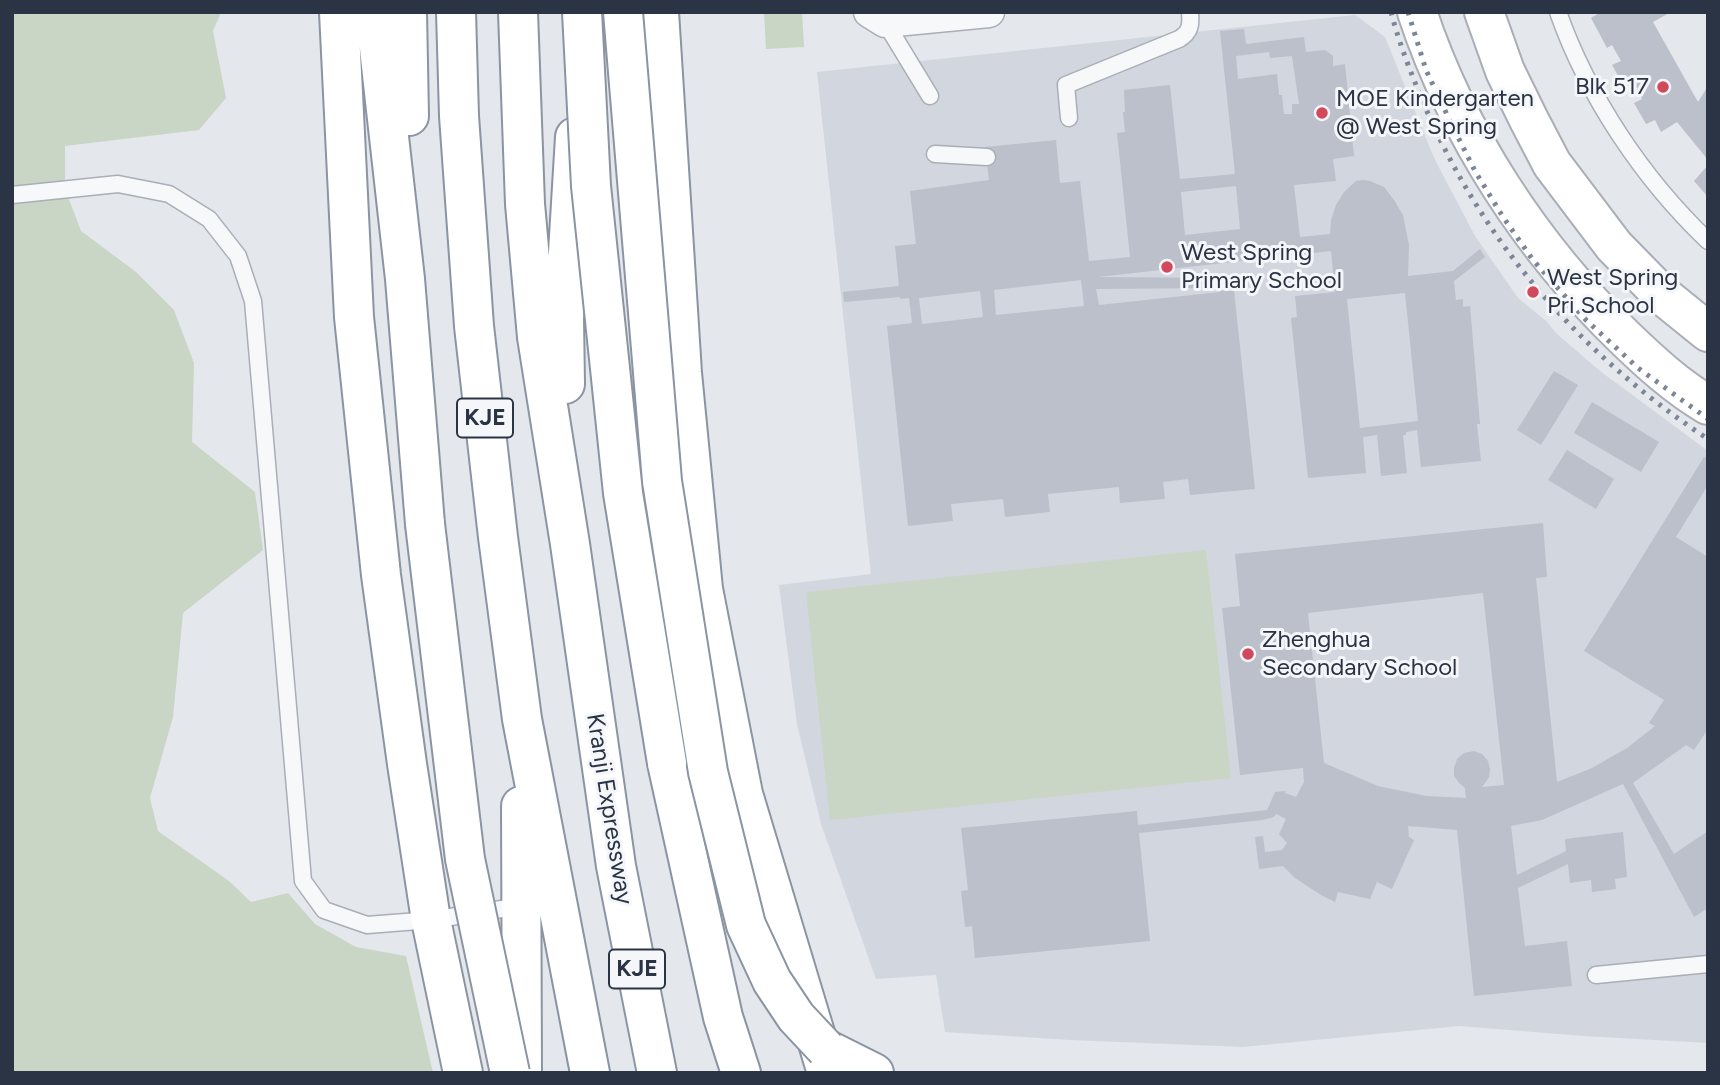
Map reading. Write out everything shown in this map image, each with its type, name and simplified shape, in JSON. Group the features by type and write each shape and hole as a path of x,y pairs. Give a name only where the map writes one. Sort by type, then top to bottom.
{"main road":[{"path":"339,12 354,317 381,575 430,920 463,1073"},
{"path":"377,12 405,279 425,524 465,859 510,1073"},
{"path":"405,279 409,109 407,12"},
{"name":"KJE","path":"456,12 459,116 474,326 498,537 522,719 590,1073"},
{"name":"KJE","path":"518,12 525,204 537,337 570,544"},
{"path":"570,544 564,319 583,12"},
{"path":"583,12 591,186 623,493 667,762 723,1017 741,1073"},
{"path":"623,12 662,481 708,772 746,925 772,981 833,1065 874,1073"},
{"path":"659,12 682,373 704,589 743,794 833,1065"},
{"path":"1417,12 1448,91 1478,149 1516,210 1596,310 1645,357 1708,405"},
{"path":"1484,12 1505,71 1552,164 1614,246 1661,294 1708,332"},
{"name":"Kranji Expressway","path":"570,544 616,866 657,1073"},
{"path":"522,719 522,1073"}],"street":[{"path":"877,17 989,12"}],"lane":[{"path":"1069,118 1066,85 1180,39 1189,30 1190,12"},
{"path":"1558,12 1583,69 1617,131 1659,188 1708,240"},
{"path":"877,17 930,96"},
{"path":"935,154 987,157"},
{"path":"12,195 118,184 169,194 209,219 238,256 253,302 303,881 324,911 368,925 430,920 521,906"},
{"path":"1596,975 1708,964"}],"shaded area":[{"path":"1355,15 1385,37 1434,158 1475,236 1518,298 1600,371 1708,451 1708,1043 1459,1026 1243,1047 945,1032 936,975 876,979 821,824 797,724 779,585 871,574 817,72"}],"green space":[{"path":"12,12 221,12 213,31 226,98 199,130 65,146 65,189 81,231 136,272 174,310 194,363 192,442 255,492 263,550 183,613 173,717 150,798 158,831 229,881 251,902 288,893 315,924 356,947 406,956 433,1073 12,1073"},
{"path":"764,12 802,12 804,47 766,49"},
{"path":"1206,550 1231,778 830,820 806,592"}],"building":[{"name":"Blk 517","path":"1601,12 1671,12 1653,22 1698,102 1708,86 1708,160 1677,122 1661,132 1655,120 1646,124 1634,103 1642,99 1634,83 1625,88 1612,65 1621,61 1612,45 1607,48 1591,18"},
{"path":"1244,29 1246,44 1304,37 1306,52 1325,50 1333,56 1333,66 1345,64 1354,156 1333,159 1336,181 1294,185 1300,237 1330,234 1336,205 1344,192 1356,181 1363,180 1384,187 1403,215 1409,245 1408,276 1453,271 1480,249 1485,257 1454,281 1456,300 1463,299 1463,307 1470,306 1481,461 1421,467 1417,430 1403,435 1407,473 1381,476 1377,435 1363,437 1366,473 1308,478 1291,318 1297,317 1295,296 1335,292 1331,251 1098,277 1229,278 1229,291 1234,290 1255,489 1190,495 1188,479 1163,482 1165,499 1120,503 1119,487 1048,494 1050,512 1005,517 1003,499 951,504 953,521 908,526 887,326 912,323 909,298 844,302 843,292 899,286 895,246 916,244 910,191 989,180 985,147 1056,140 1060,183 1080,181 1089,261 1130,257 1117,133 1125,132 1124,90 1170,85 1180,179 1235,174 1220,31","holes":["1269,52 1270,58 1292,56 1299,104 1292,104 1292,114 1284,114 1277,74 1238,79 1236,56","1236,186 1240,229 1185,235 1181,192","1081,280 1084,306 996,315 994,290","1219,288 1220,292 1099,305 1096,289","980,291 983,317 922,324 919,298","1405,293 1418,421 1360,428 1347,299"]},
{"path":"1708,165 1708,197 1694,181"},
{"path":"1554,371 1578,385 1541,445 1517,430"},
{"path":"1592,402 1659,442 1641,472 1574,433"},
{"path":"1567,450 1614,479 1596,509 1548,480"},
{"path":"1704,457 1708,459 1708,485 1676,537 1708,557 1708,729 1694,750 1686,745 1633,783 1674,854 1708,831 1708,908 1694,917 1623,784 1542,820 1511,826 1517,875 1566,851 1565,839 1623,832 1627,877 1615,879 1616,889 1592,892 1591,880 1570,883 1568,864 1518,888 1525,946 1567,941 1572,986 1474,996 1457,830 1408,826 1409,837 1414,840 1392,889 1377,882 1370,899 1338,892 1335,902 1295,878 1283,866 1259,869 1255,837 1263,836 1265,852 1282,850 1287,843 1279,834 1286,819 1276,814 1263,820 1139,833 1150,941 975,958 972,926 965,927 961,891 968,890 961,828 1137,811 1138,825 1267,810 1275,792 1286,791 1285,793 1296,797 1304,782 1303,768 1240,775 1222,608 1240,606 1235,554 1543,523 1547,577 1536,578 1557,782 1592,768 1627,748 1655,726 1649,723 1664,700 1584,651","holes":["1483,593 1504,785 1482,787 1489,777 1490,769 1482,754 1474,751 1464,753 1457,759 1454,768 1454,776 1465,788 1466,798 1426,796 1378,786 1324,763 1308,613"]}],"railway":[{"path":"1391,12 1414,80 1447,154 1506,249 1540,292 1618,371 1708,439"},
{"path":"1408,12 1426,70 1475,171 1533,260 1586,320 1638,368 1708,419"}],"place":[{"name":"Blk 517","path":"1663,87"},
{"name":"MOE Kindergarten @ West Spring","path":"1322,113"},
{"name":"West Spring Primary School","path":"1167,267"},
{"name":"West Spring Pri School","path":"1533,292"},
{"name":"Zhenghua Secondary School","path":"1248,654"}]}
